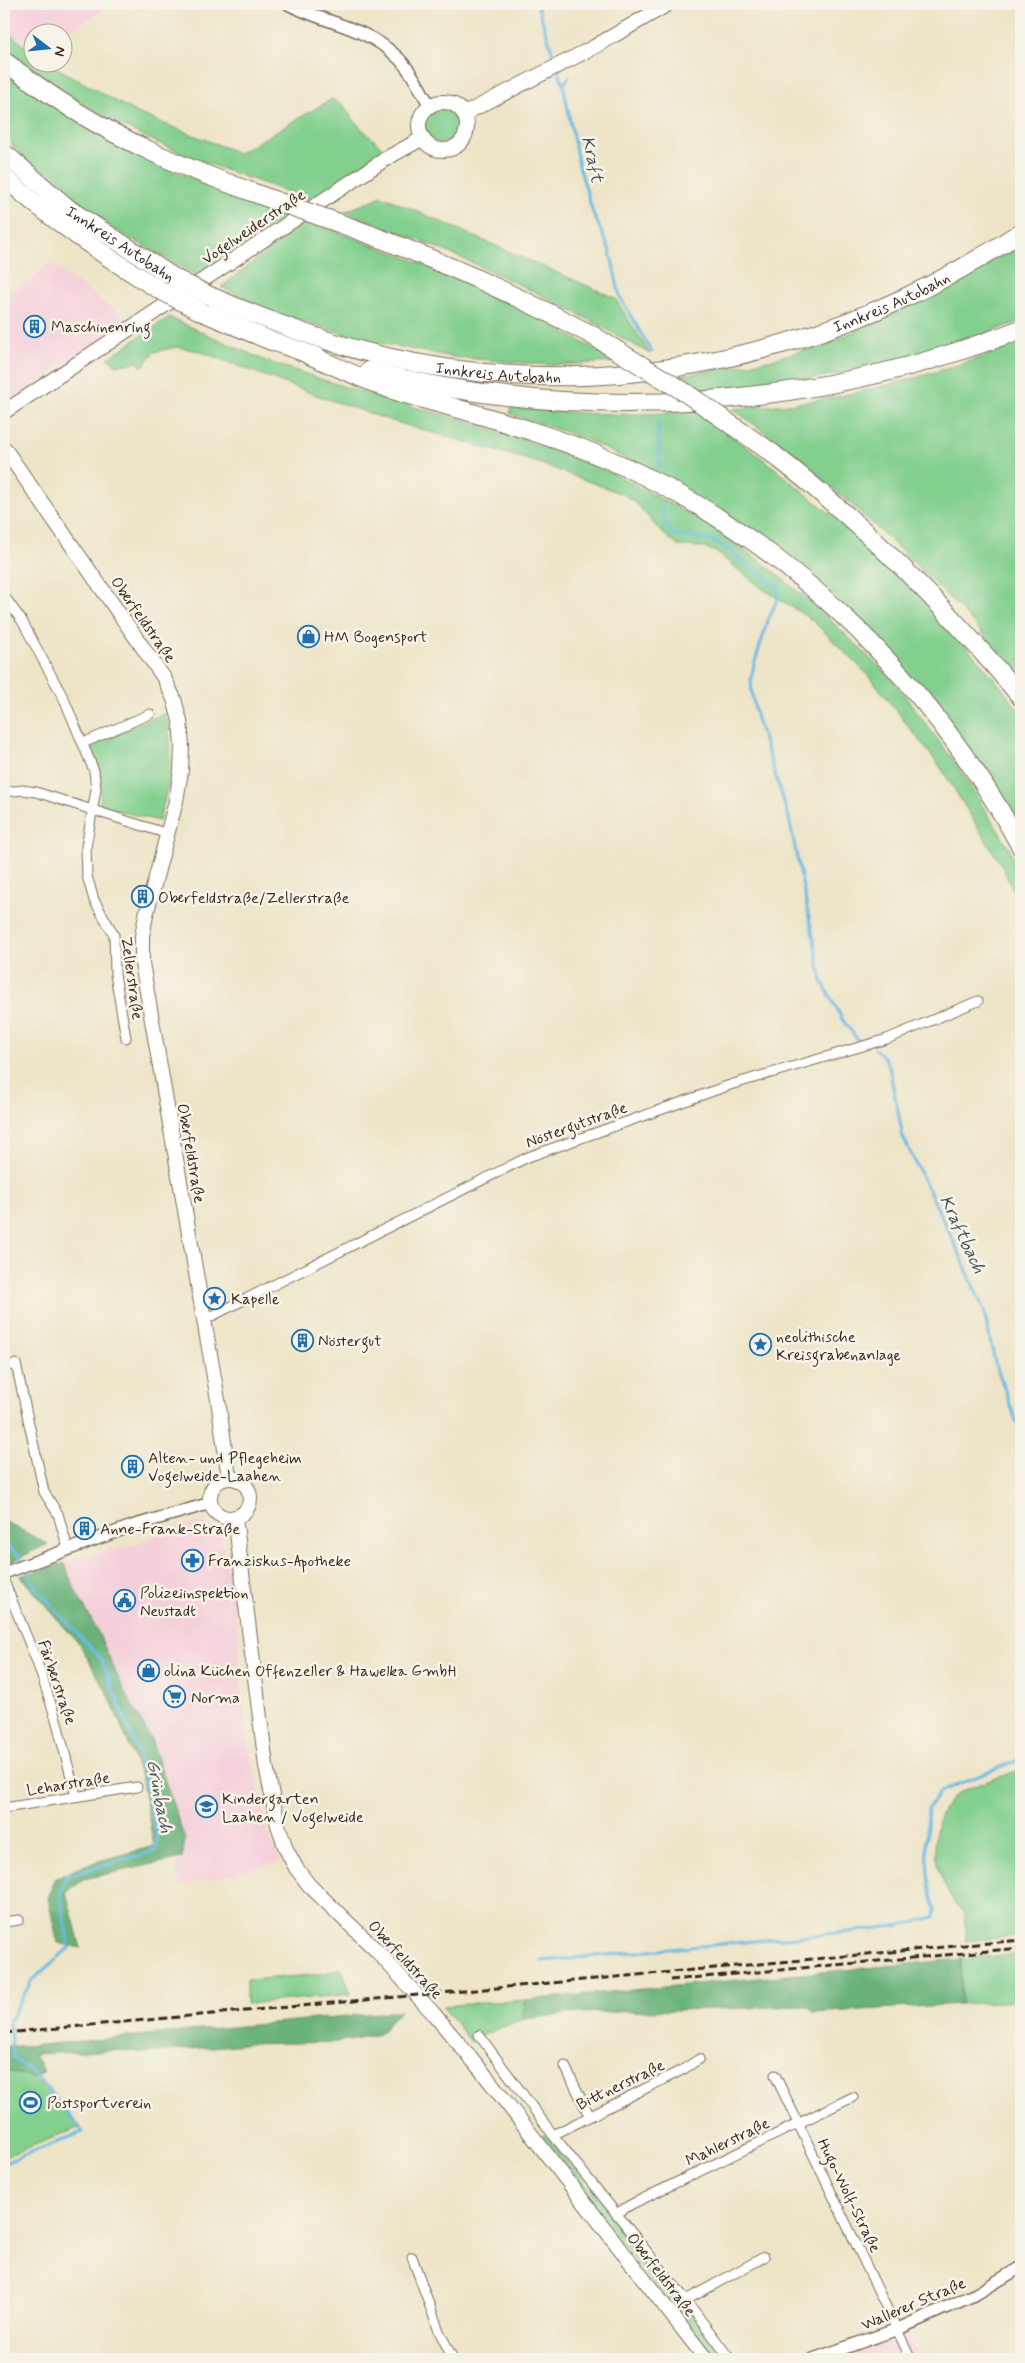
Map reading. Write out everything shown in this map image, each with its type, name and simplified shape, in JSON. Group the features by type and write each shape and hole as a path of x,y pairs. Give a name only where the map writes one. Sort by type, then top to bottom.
{"highway":[{"path":"4,61 39,88 93,121 149,151 206,175 461,270 510,292 592,336 686,393 772,454 839,508 913,577 955,620 1021,697"},
{"name":"Innkreis Autobahn","path":"4,153 70,210 176,279 212,297 304,334 384,356 470,371 550,376 633,373 732,358 820,333 905,299 958,271 1021,232"},
{"name":"Innkreis Autobahn","path":"4,177 57,223 86,243 160,290 200,311 308,354 395,378 464,391 572,402 676,402 764,394 857,379 950,355 1021,330"},
{"path":"308,354 392,390 511,425 585,450 664,488 738,532 804,581 864,635 900,673 959,746 982,780 1021,847"}],"main road":[{"path":"464,114 557,66 668,4"},
{"path":"444,102 452,104 464,114 465,135 456,146 441,149 434,148 423,138 419,124 424,111 430,106 444,102"},
{"name":"Vogelweiderstraße","path":"4,412 387,158 423,138"},
{"name":"Oberfeldstraße","path":"4,448 164,678 174,699 180,721 182,746 176,801 146,915 142,936 142,963 230,1478"},
{"path":"230,1478 238,1480 245,1485 249,1493 247,1508 235,1518 220,1515 211,1503 211,1494 214,1486 230,1478"},
{"name":"Oberfeldstraße","path":"235,1518 266,1766 278,1825 286,1848 296,1868 309,1885 376,1950 433,2012 481,2070 706,2359"}],"street":[{"path":"288,4 358,32 385,46 401,60 430,106"},
{"path":"4,596 22,621 54,681 83,743 96,780 93,810"},
{"path":"83,743 150,714"},
{"path":"4,792 23,790 36,792 168,834"},
{"name":"Zellerstraße","path":"93,810 86,847 87,876 94,900 114,935 115,974 126,1038"},
{"name":"Nöstergutstraße","path":"204,1320 528,1157 730,1085 887,1039 978,1001"},
{"path":"4,1367 16,1364 44,1492 58,1514 68,1549"},
{"path":"4,1573 68,1549 211,1503"},
{"name":"Färberstraße","path":"4,1581 37,1662 56,1719 76,1796"},
{"name":"Leharstraße","path":"4,1808 137,1787"},
{"path":"4,1922 19,1920"},
{"name":"Oberfeldstraße","path":"479,2035 553,2135 686,2300 730,2359"},
{"name":"Bittnerstraße","path":"553,2135 589,2115 684,2069 699,2059"},
{"path":"565,2066 589,2115"},
{"name":"Hugo-Wolf-Straße","path":"775,2075 911,2359"},
{"name":"Mahlerstraße","path":"616,2214 630,2205 853,2097"},
{"path":"412,2257 439,2331 453,2359"},
{"path":"686,2300 764,2257"},
{"name":"Wallerer Straße","path":"813,2359 898,2329 976,2294 1021,2267"}],"shaded area":[{"path":"4,4 115,4 72,29 72,22 22,22 22,43 4,28"},
{"path":"49,262 129,321 13,397 4,400 4,296 34,278"},
{"path":"203,1522 220,1534 232,1586 240,1648 239,1669 246,1735 266,1828 280,1862 180,1887 176,1869 182,1858 163,1773 151,1739 121,1684 97,1630 76,1593 64,1563 110,1549 133,1546 170,1528"},
{"path":"907,2333 919,2359 836,2359"}],"green space":[{"path":"4,28 22,44 22,62 4,49"},
{"path":"4,72 93,132 154,163 289,215 198,276 114,229 28,161 4,136"},
{"path":"36,72 64,72 137,113 239,153 332,99 344,106 358,125 388,153 315,201 167,147 104,116"},
{"path":"442,107 454,113 460,125 454,137 442,143 430,137 424,125 430,113"},
{"path":"382,196 615,298 650,354 576,313 501,276 424,242 345,212"},
{"path":"306,221 413,260 507,301 618,362 550,365 453,357 364,340 270,311 221,287"},
{"path":"1021,244 1021,321 942,349 857,371 753,388 709,393 683,375 773,359 838,338 901,311 962,279"},
{"path":"169,317 266,361 379,398 464,420 546,448 619,476 709,525 767,566 820,610 891,678 957,765 1009,848 1021,875 1021,908 1002,866 941,768 870,677 812,620 763,589 716,552 703,547 678,546 659,530 639,506 625,495 539,463 392,421 313,394 199,351 177,347 154,352 142,367 138,362 117,365 108,358"},
{"path":"1021,343 1021,678 965,614 884,534 799,460 733,409 793,404 866,390 945,369"},
{"path":"511,408 626,414 695,410 766,461 850,530 923,598 994,678 1021,713 1021,832 994,782 941,713 852,611 771,545 667,479 581,437 510,414"},
{"path":"166,713 171,747 168,786 159,821 100,806 100,775 91,744"},
{"path":"4,1521 48,1544 11,1562 4,1556"},
{"path":"64,1563 76,1592 97,1630 121,1684 151,1739 185,1840 182,1858 83,1879 66,1892 81,1948 58,1943 48,1899 54,1879 85,1865 154,1846 141,1776 109,1696 80,1645 20,1576"},
{"path":"1021,1769 1021,1936 966,1941 964,1913 945,1887 939,1871 935,1837 938,1821 945,1807 957,1794"},
{"path":"1021,1954 1021,2001 961,2004 961,1959"},
{"path":"961,1959 961,2004 813,2013 809,2006 578,2013 522,2019 526,2000"},
{"path":"342,1969 351,1994 246,2004 246,1980 315,1975"},
{"path":"526,2000 522,2019 483,2035 472,2043 442,2006"},
{"path":"400,2011 379,2034 338,2042 246,2044 145,2053 123,2050 34,2054 44,2072 34,2078 4,2070 4,2046 30,2046"},
{"name":"Postsportverein","path":"4,2070 34,2078 81,2127 4,2157"},
{"path":"545,2135 644,2250 723,2356 716,2359 699,2343 539,2138"}],"waterway":[{"name":"Kraft","path":"537,4 556,63"},
{"name":"Kraft","path":"558,69 563,84 578,162 593,213 610,251 620,297 652,352"},
{"path":"564,84 569,77"},
{"name":"Kraft","path":"658,422 660,467"},
{"path":"663,506 664,523 673,534 714,541 779,588 778,598 768,620 754,665 751,678 752,695 757,719 789,818 822,981 842,1019 861,1044"},
{"name":"Kraftbach","path":"875,1049 884,1057 889,1066 903,1137 962,1259 984,1311 995,1363 1021,1434"},
{"name":"Grünbach","path":"4,1543 20,1557 34,1586 101,1659 136,1747 157,1835 155,1851 66,1876 60,1895 69,1948 32,1980 9,2022 13,2057 35,2074 83,2132 4,2163"},
{"path":"542,1961 849,1932 901,1925 934,1917 935,1910 929,1885 926,1846 928,1808 941,1791 1021,1759"}],"railway":[{"path":"4,2033 1021,1940"},
{"path":"670,1980 1021,1948"}],"place":[{"name":"Maschinenring","path":"35,326"},
{"name":"HM Bogensport","path":"308,636"},
{"name":"Oberfeldstraße/Zellerstraße","path":"142,897"},
{"name":"Kapelle","path":"215,1298"},
{"name":"Nöstergut","path":"302,1340"},
{"name":"neolithische Kreisgrabenanlage","path":"760,1345"},
{"name":"Alten- und Pflegeheim Vogelweide-Laahen","path":"132,1466"},
{"name":"Anne-Frank-Straße","path":"84,1528"},
{"name":"Franziskus-Apotheke","path":"192,1560"},
{"name":"Polizeiinspektion Neustadt","path":"124,1601"},
{"name":"olina Küchen Offenzeller & Hawelka GmbH","path":"148,1670"},
{"name":"Norma","path":"175,1697"},
{"name":"Kindergarten Laahen / Vogelweide","path":"206,1807"},
{"name":"Postsportverein","path":"31,2102"}]}
